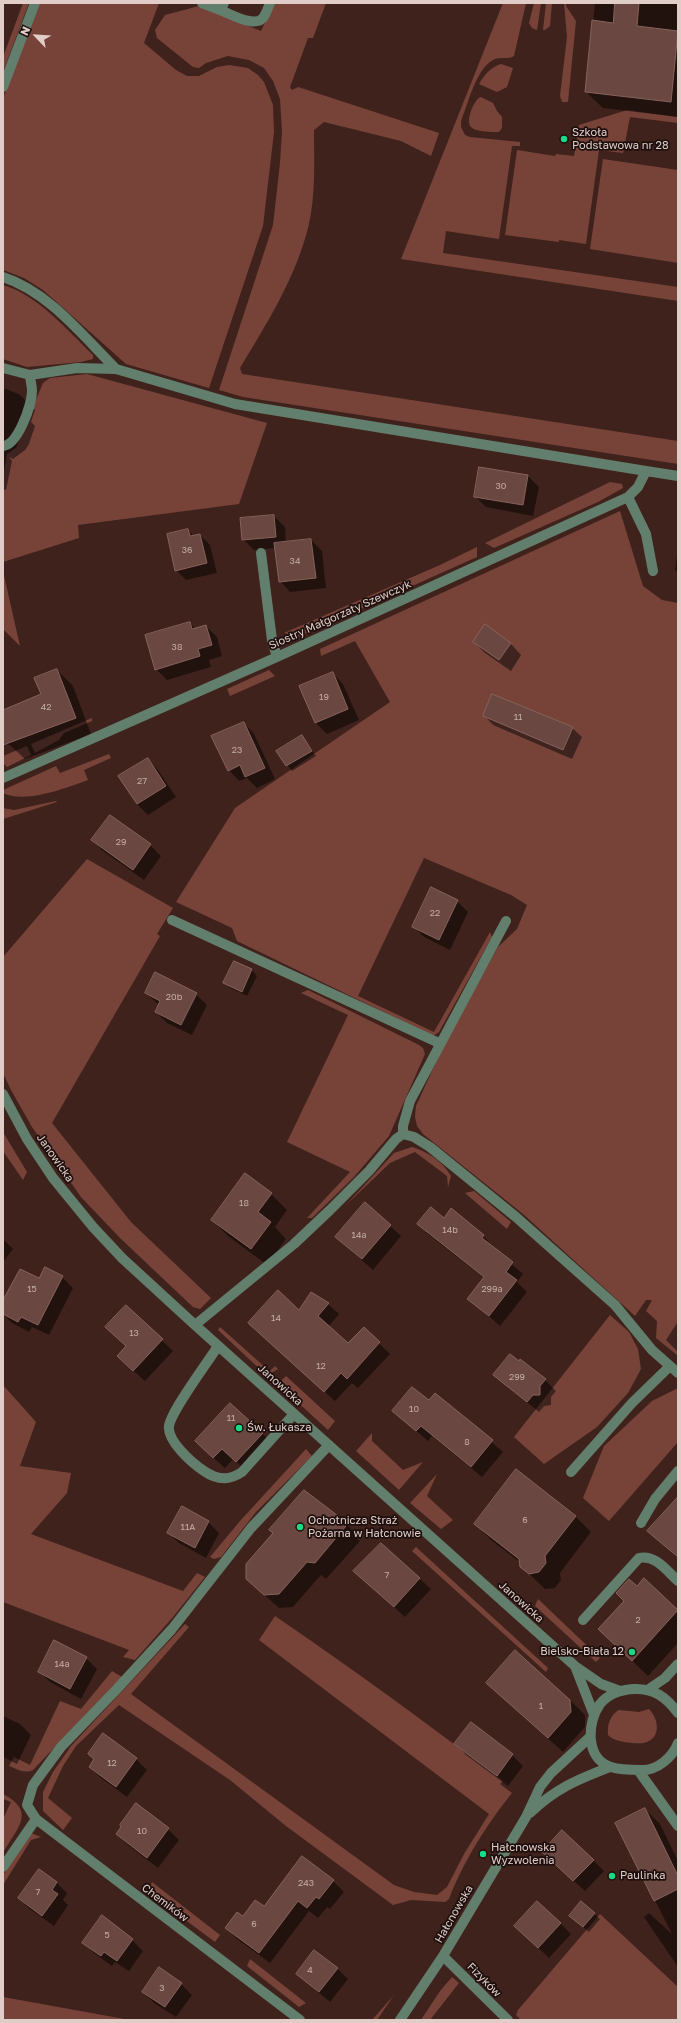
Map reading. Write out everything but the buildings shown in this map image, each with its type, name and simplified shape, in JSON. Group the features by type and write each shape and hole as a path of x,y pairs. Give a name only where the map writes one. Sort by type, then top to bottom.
{"street":[{"path":"3,87 35,3"},
{"path":"202,3 222,7 249,21 257,22 262,18 270,3"},
{"path":"3,277 14,281 47,302 116,369"},
{"path":"3,368 30,375 77,368 116,369 235,404 678,476"},
{"path":"3,446 14,440 20,430 31,397 30,375"},
{"name":"Siostry Małgorzaty Szewczyk","path":"3,778 277,657 628,497 638,487 646,471"},
{"path":"628,497 646,534 653,571"},
{"path":"261,553 272,640 277,657"},
{"path":"172,920 439,1043"},
{"path":"403,1134 403,1126 410,1100 439,1043 506,921"},
{"name":"Janowicka","path":"3,1094 27,1139 67,1197 122,1258 575,1666 601,1684 620,1691"},
{"path":"195,1325 294,1244 369,1171 396,1139 403,1134"},
{"path":"403,1134 414,1137 430,1148 516,1217 615,1305 652,1350 678,1374"},
{"path":"218,1346 177,1408 169,1427 170,1434 187,1458 211,1476 226,1479 234,1478 242,1472 294,1414"},
{"path":"571,1472 632,1403 669,1367"},
{"name":"Chemików","path":"300,2020 36,1819 27,1805 28,1797 42,1771 61,1746 116,1690 172,1629 251,1528 329,1445"},
{"path":"641,1523 655,1500 678,1471"},
{"path":"583,1620 639,1558 646,1556 654,1559 678,1581"},
{"path":"677,1748 657,1767 648,1770 610,1767 596,1754 590,1737 594,1715 601,1704 610,1695 620,1691 649,1689 665,1678 678,1664"},
{"name":"Janowicka","path":"575,1666 594,1715"},
{"path":"649,1689 662,1696 678,1713"},
{"name":"Hałcnowska","path":"400,2020 443,1956 526,1817 540,1787 550,1773 590,1737"},
{"name":"Hałcnowska","path":"526,1817 546,1799 565,1786 610,1767"},
{"path":"638,1770 678,1826"},
{"path":"3,1867 36,1819"},
{"name":"Fizyków","path":"443,1956 508,2020"}],"shaded area":[{"path":"23,3 29,3 3,72 3,57"},
{"path":"40,3 159,3 144,43 176,70 187,76 199,76 217,67 229,65 248,68 258,75 264,82 273,105 274,132 263,226 209,388 126,364 43,290 24,278 3,270 3,98"},
{"path":"274,3 326,3 313,38 308,38 290,87 292,90 298,87 439,133 431,156 401,141 324,122 314,130 314,179 311,216 308,228 296,265 288,283 240,368 242,374 678,441 678,464 243,397 219,390 273,225 282,131 280,99 273,81 264,68 249,60 228,56 206,63 199,68 193,67 157,38 155,30 165,15 199,6 261,31"},
{"path":"503,3 526,3 514,56 493,60 482,71 477,79 461,121 461,127 465,135 470,137 520,142 520,146 512,146 499,239 446,231 443,253 678,287 678,301 401,259"},
{"path":"534,3 541,3 537,30 532,28 529,23"},
{"path":"546,3 552,3 550,26 543,30"},
{"path":"564,3 566,3 566,6 576,21 568,102 562,102 560,96 567,37"},
{"path":"501,64 513,68 507,87 497,92 479,84 488,72"},
{"path":"481,97 493,103 502,117 502,128 499,132 476,130 469,124 471,110"},
{"path":"627,110 678,117 678,123 630,117 623,153 599,150 586,244 505,235 517,150 555,156 556,154 574,156 579,125"},
{"path":"603,159 678,170 678,263 590,249"},
{"path":"3,285 28,297 51,314 93,355 93,359 81,362 27,367 3,359"},
{"path":"87,374 267,423 239,504 78,525 79,538 3,562 3,476 7,454 16,448 43,383 50,378"},
{"path":"610,482 622,484 623,488 598,502 494,548 485,543"},
{"path":"620,511 643,586 662,600 678,603 678,1356 656,1338 657,1321 646,1311 652,1300 646,1300 635,1316 523,1214 423,1134 417,1126 415,1117 416,1106 442,1049 498,947 517,929 527,905 511,895 424,858 358,996 434,1032 490,932 492,937 439,1032 433,1036 237,941 232,928 176,902 235,808 390,702 355,641 321,656 320,649"},
{"path":"477,547 477,557 298,637 284,633 440,565"},
{"path":"3,571 20,646 3,629"},
{"path":"269,670 275,676 230,696 227,689"},
{"path":"92,718 92,721 64,733 59,740 35,753 31,744"},
{"path":"27,746 31,755 7,767 3,763 3,756"},
{"path":"109,754 111,758 84,770 88,780 57,791 34,796 22,797 3,793 3,790 56,766 60,773"},
{"path":"57,802 3,819 3,808 14,810"},
{"path":"87,859 173,908 157,934 160,936 52,1123 131,1222 211,1298 200,1309 193,1307 120,1238 81,1197 32,1127 3,1073 3,957"},
{"path":"308,990 419,1045 423,1048 425,1054 389,1136 354,1177 312,1218 307,1218 350,1172 287,1142 348,1015 301,993"},
{"path":"3,1132 27,1172 23,1180 3,1151"},
{"path":"412,1147 429,1154 443,1166 451,1176 448,1187 447,1176 415,1152 390,1163 345,1206 394,1153"},
{"path":"474,1191 511,1222 507,1229 465,1193"},
{"path":"610,1315 629,1332 638,1349 641,1369 628,1393 597,1427 544,1464 514,1437"},
{"path":"220,1327 267,1369 270,1371 275,1366 278,1369 270,1374 264,1373 218,1330"},
{"path":"286,1376 335,1421 328,1430 281,1387 282,1380"},
{"path":"3,1385 36,1422 20,1466 71,1473 67,1493 31,1534 183,1591 197,1573 205,1577 173,1617 135,1660 123,1657 129,1650 3,1602"},
{"path":"678,1388 678,1442 609,1521 583,1498 604,1446 652,1401"},
{"path":"372,1433 372,1441 403,1470 423,1462 399,1490 356,1451"},
{"path":"306,1449 312,1456 256,1512 221,1557 214,1559 210,1557 240,1521"},
{"path":"437,1474 427,1496 453,1520 441,1529 410,1503"},
{"path":"416,1547 548,1668 546,1672 412,1551"},
{"path":"538,1599 600,1658 596,1662 535,1606"},
{"path":"275,1616 362,1676 447,1739 503,1781 500,1784 512,1793 494,1817 468,1857 449,1899 445,1902 411,1900 393,1905 286,1826 230,1780 119,1705 76,1746 63,1766 48,1798 72,1818 63,1830 43,1811 43,1792 53,1772 71,1746 185,1624 189,1627 131,1694 394,1885 414,1892 437,1895 447,1887 464,1854 489,1814 259,1640"},
{"path":"112,1671 122,1677 33,1770 18,1770 9,1766 14,1757 30,1765 60,1701 81,1709"},
{"path":"649,1709 657,1723 657,1729 656,1734 649,1741 643,1743 630,1743 614,1739 608,1735 610,1721 613,1715 619,1710 639,1712"},
{"path":"3,1794 19,1807 22,1814 18,1828 3,1853 3,1819 11,1802 3,1799"},
{"path":"31,1833 41,1837 31,1840 3,1885 3,1875"},
{"path":"152,1882 220,1935 215,1942 148,1892"},
{"path":"600,1914 678,1987 678,2020 521,2020 516,2015 518,2010"},
{"path":"250,1959 306,2003 299,2007 247,1966"},
{"path":"452,1977 459,1983 430,2020 421,2020 440,1991"},
{"path":"394,1995 377,2020 372,2020"},
{"path":"3,1997 130,2020 3,2020"}],"place":[{"name":"Szkoła Podstawowa nr 28","path":"564,139"},
{"name":"Św. Łukasza","path":"239,1428"},
{"name":"Ochotnicza Straż Pożarna w Hałcnowie","path":"300,1527"},
{"name":"Bielsko-Biała 12","path":"632,1652"},
{"name":"Hałcnowska Wyzwolenia","path":"483,1854"},
{"name":"Paulinka","path":"612,1876"}]}
